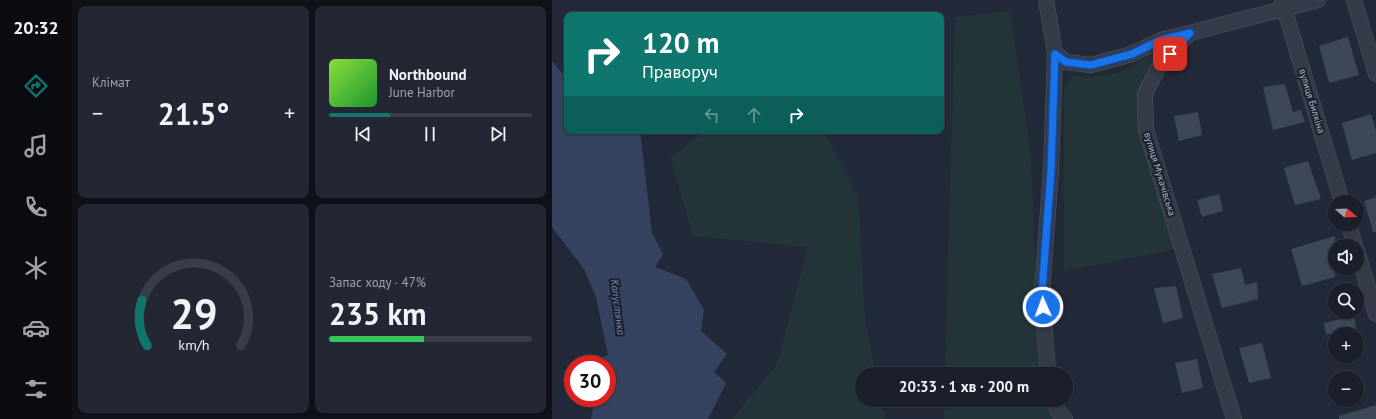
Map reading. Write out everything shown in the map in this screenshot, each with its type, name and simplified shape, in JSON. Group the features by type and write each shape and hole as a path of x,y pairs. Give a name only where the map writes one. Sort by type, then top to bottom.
{"street":[{"path":"1046,0 1055,54 1051,170 1042,292 1047,367"},
{"path":"1055,54 1066,62 1091,65 1132,54 1161,40 1190,33 1283,5 1318,0"},
{"path":"1354,0 1376,74"},
{"name":"вулиця Билкіна","path":"1283,5 1340,195"},
{"name":"вулиця Мукачівська","path":"1190,33 1160,64 1145,94 1146,130 1234,419"},
{"path":"1364,274 1376,314"},
{"path":"1057,407 1065,419"}],"shaded area":[{"path":"1010,11 1031,155 1039,367 945,367 955,17"},
{"path":"1160,51 1161,57 1139,92 1176,249 1064,271 1064,89 1072,76 1088,77 1119,72 1133,66 1153,53"},
{"path":"701,134 826,134 858,196 865,320 875,367 855,367 855,407 882,407 885,419 732,419 777,364 808,247 693,236 670,157"},
{"path":"945,407 1050,407 1056,419 944,419"}],"water":[{"name":"Капустянка","path":"552,61 564,75 564,134 640,134 652,233 663,254 655,267 686,279 704,310 701,331 727,354 714,372 726,383 708,419 591,419 593,407 616,407 616,355 608,355 596,297 584,269 552,227"}],"building":[{"path":"1348,37 1359,75 1329,83 1319,46"},
{"path":"1285,84 1293,112 1301,110 1305,122 1273,130 1263,87"},
{"path":"1198,112 1202,135 1179,141 1174,116"},
{"path":"1371,114 1376,131 1376,153 1352,160 1342,123"},
{"path":"1308,161 1321,199 1295,205 1284,168"},
{"path":"1219,194 1223,211 1202,217 1197,200"},
{"path":"1376,197 1376,232 1373,232 1364,201"},
{"path":"1335,236 1335,239 1328,239 1328,275 1335,275 1335,277 1302,286 1291,249"},
{"path":"1241,268 1245,285 1257,282 1258,299 1222,308 1212,274"},
{"path":"1176,286 1183,318 1163,323 1154,288"},
{"path":"1341,319 1354,319 1356,327 1328,327 1328,334 1326,334 1324,323"},
{"path":"1262,343 1271,378 1249,383 1239,348"},
{"path":"1197,359 1203,388 1182,393 1175,363"},
{"path":"1376,405 1376,419 1339,419 1339,416"}],"route":[{"path":"1043,307 1042,292 1051,170 1055,54 1066,62 1091,65 1132,54 1161,40 1190,33 1170,54"}]}
